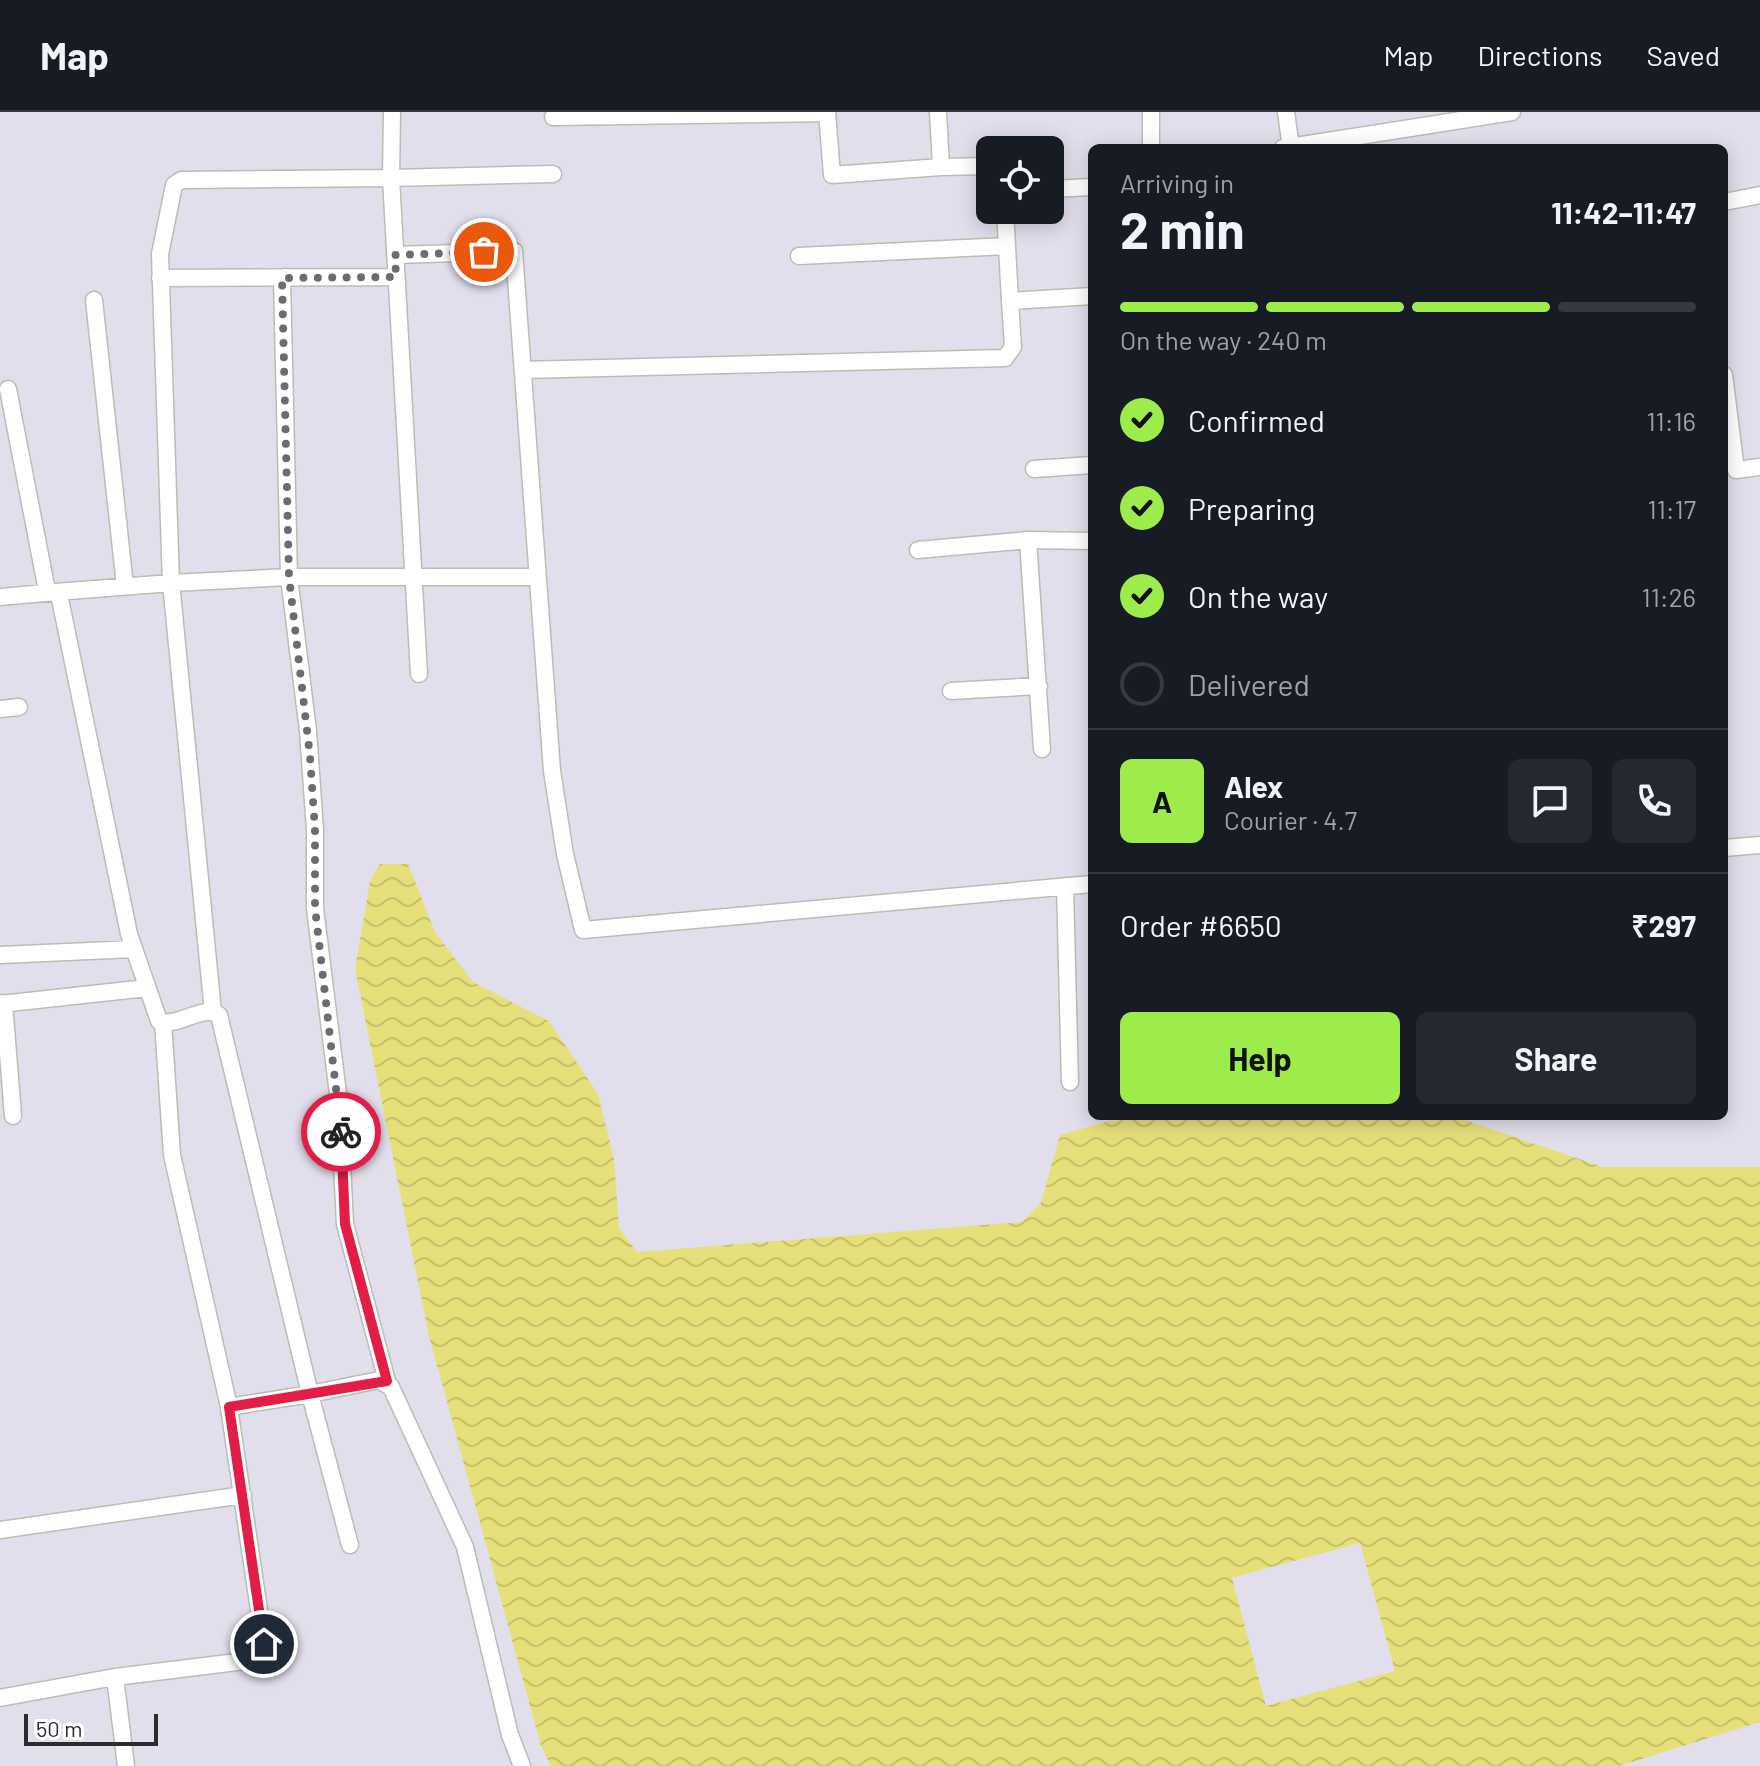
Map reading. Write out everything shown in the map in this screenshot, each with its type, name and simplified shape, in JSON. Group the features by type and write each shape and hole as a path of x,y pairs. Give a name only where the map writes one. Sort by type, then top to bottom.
{"street":[{"path":"392,112 391,178 419,674"},
{"path":"553,117 827,112 832,175 976,166"},
{"path":"938,112 941,167"},
{"path":"1151,112 1151,144"},
{"path":"1286,112 1290,144"},
{"path":"1397,112 1401,130"},
{"path":"1315,144 1510,112"},
{"path":"213,1012 171,583 160,278 160,254 169,196 174,185 181,180 553,174"},
{"path":"1064,188 1088,187"},
{"path":"1728,201 1760,195"},
{"path":"523,370 1005,358 1013,347 1006,224"},
{"path":"799,256 1007,246"},
{"path":"395,255 514,251 552,771 565,854 583,930 1088,884"},
{"path":"284,277 289,577 308,731 315,830 315,908 339,1102 345,1224 387,1381 465,1547 510,1735 522,1766"},
{"path":"160,278 396,277"},
{"path":"1010,301 1088,296"},
{"path":"94,300 125,586"},
{"path":"0,1698 115,1677 245,1661 261,1652 263,1634 229,1407 172,1155 163,1023 134,949 60,599 51,592 8,389"},
{"path":"1728,407 1736,470 1760,467"},
{"path":"1034,469 1088,465"},
{"path":"918,550 1028,540 1088,541"},
{"path":"1028,540 1042,749"},
{"path":"0,597 289,577 537,577"},
{"path":"951,691 1039,686"},
{"path":"0,709 19,707"},
{"path":"1728,848 1760,845"},
{"path":"1065,886 1070,1082"},
{"path":"0,955 134,949"},
{"path":"13,1116 5,1081 2,1004 147,988"},
{"path":"163,1023 213,1012 219,1015 255,1153 310,1394 350,1545"},
{"path":"229,1407 387,1381"},
{"path":"0,1530 243,1495"},
{"path":"115,1677 126,1766"}],"water":[{"path":"380,864 408,864 435,932 473,982 549,1021 598,1094 614,1159 619,1228 637,1252 1022,1222 1041,1203 1060,1135 1109,1121 1465,1120 1603,1167 1760,1167 1760,1722 1619,1766 551,1766 541,1746 429,1336 355,969 370,881","holes":["1360,1543 1395,1671 1266,1706 1232,1578"]}],"way so far":[{"path":"341,1132 315,908 315,830 310,756 289,577 282,278 396,277 395,255 484,252"}],"route":[{"path":"264,1644 229,1407 387,1381 345,1224 341,1132"}]}
